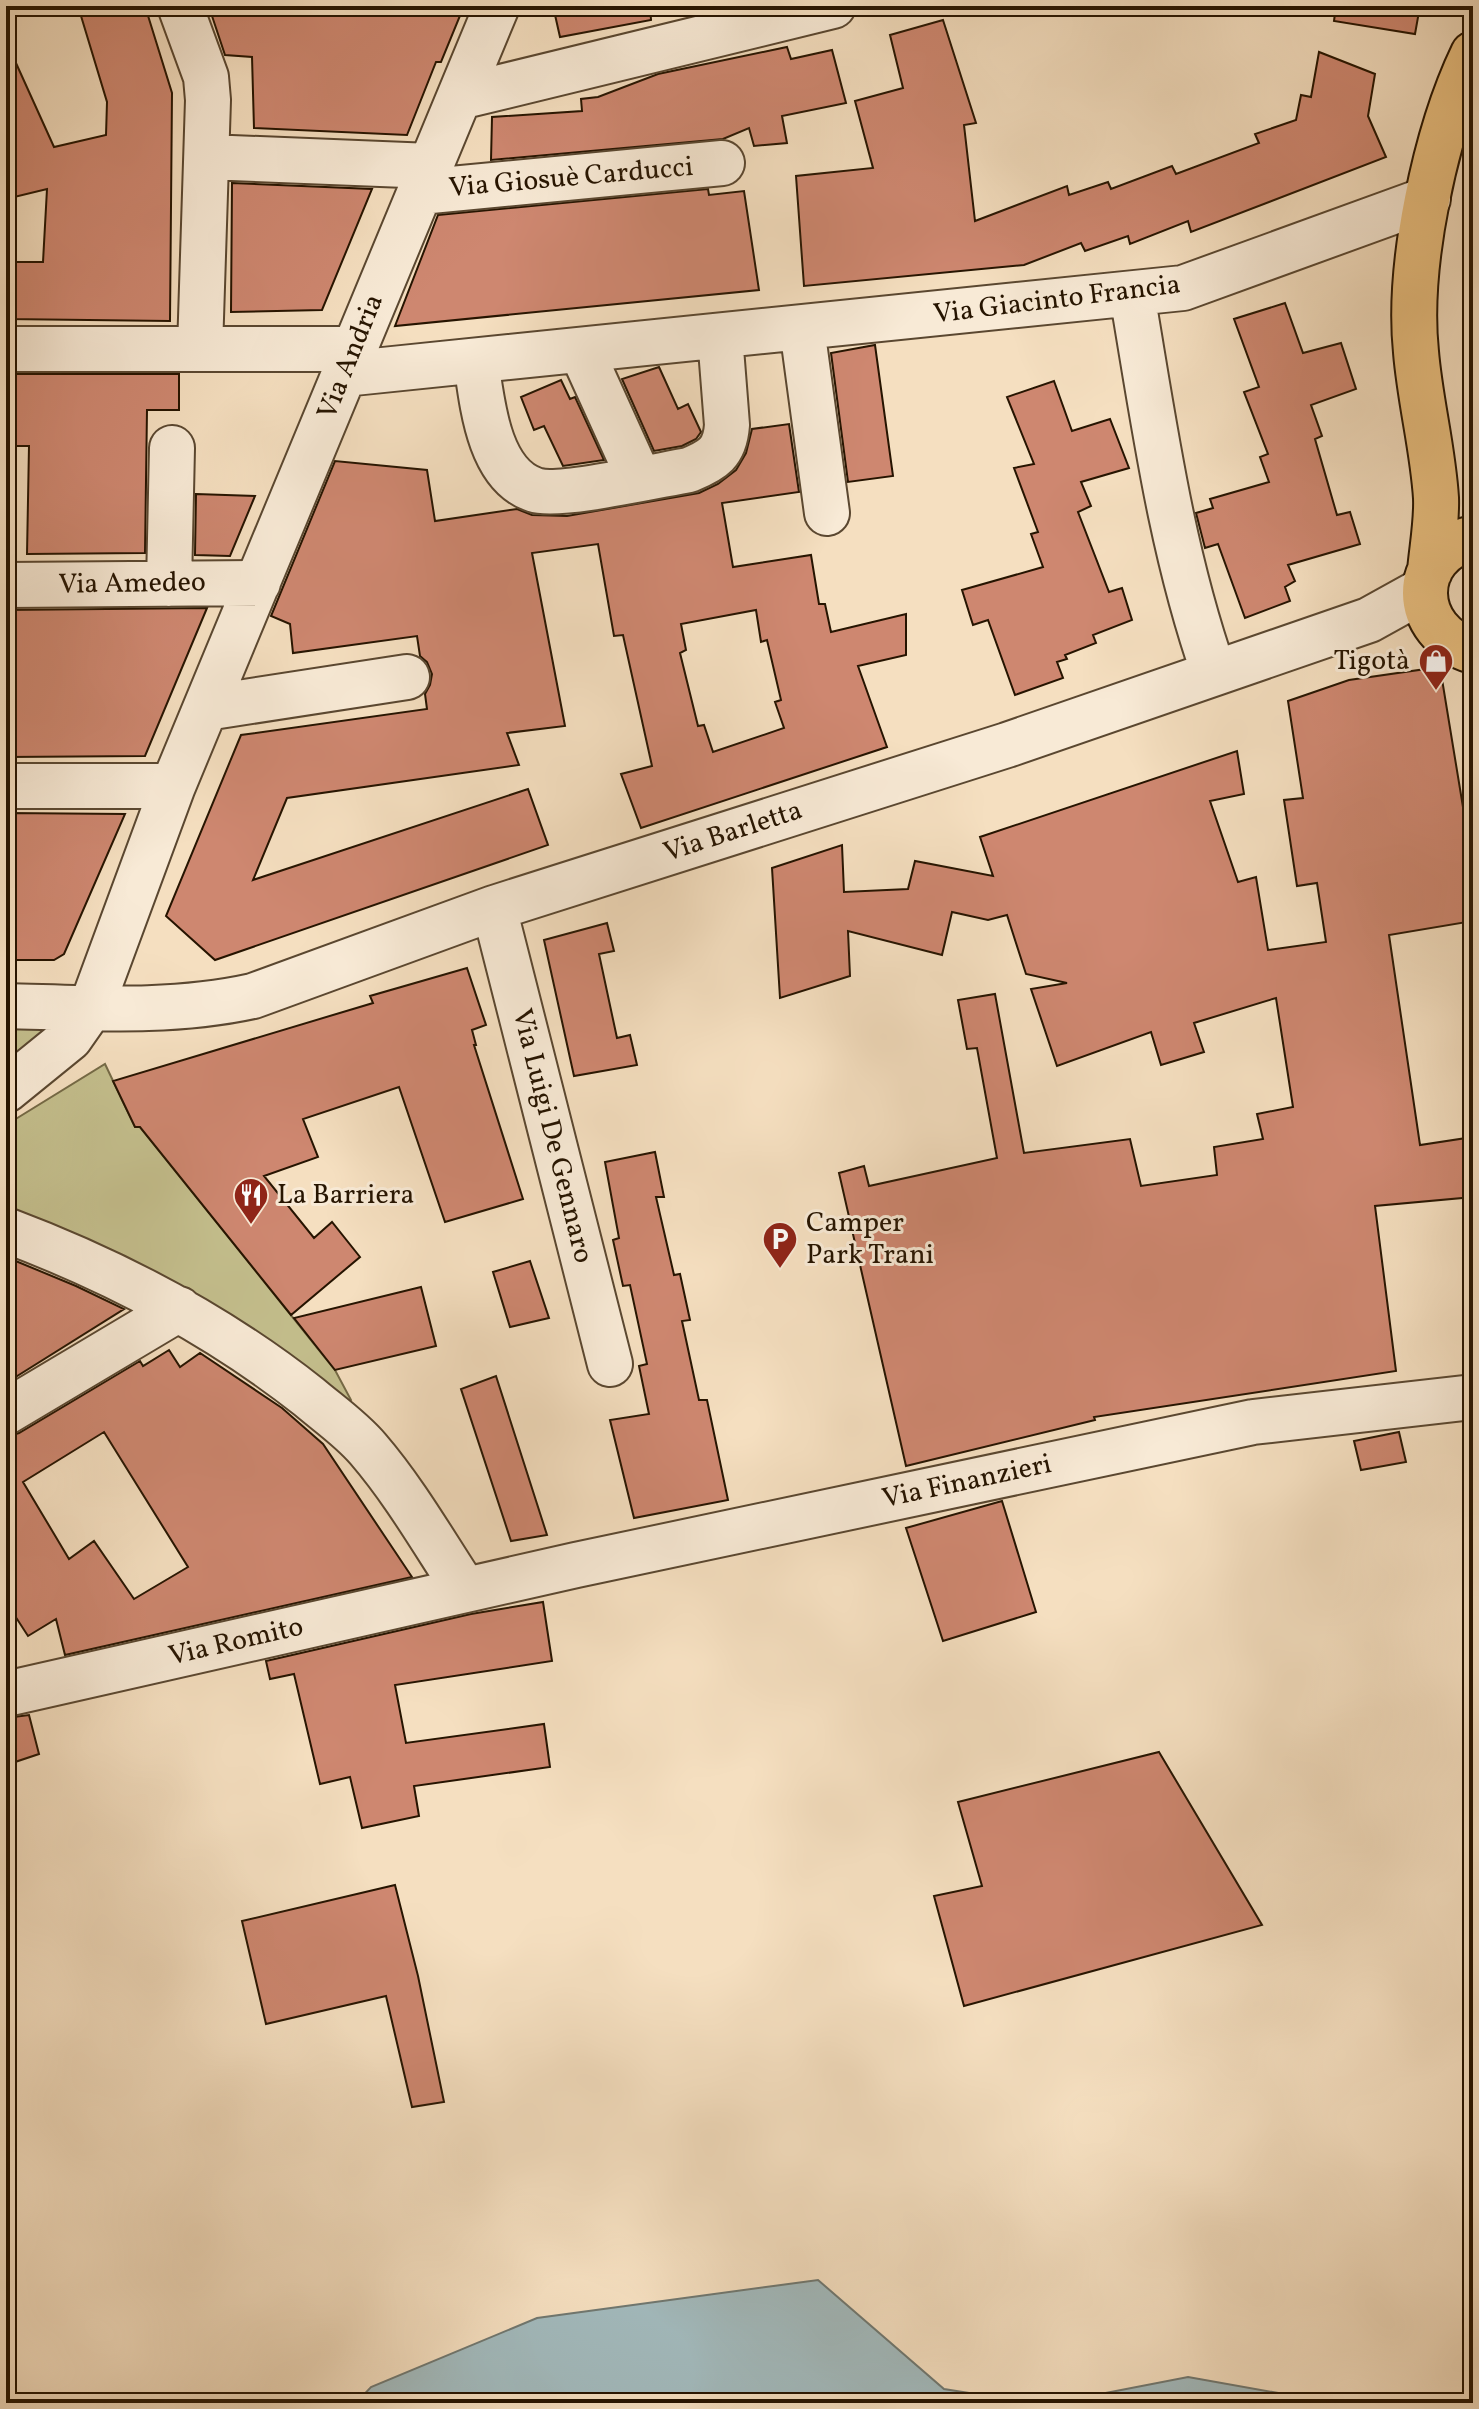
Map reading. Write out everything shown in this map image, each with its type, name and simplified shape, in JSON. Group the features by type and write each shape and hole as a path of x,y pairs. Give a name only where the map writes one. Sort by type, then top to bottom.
{"main road":[{"path":"1473,54 1448,117 1428,199 1417,261 1413,312 1436,500 1430,595 1444,638 1458,647 1473,651"},
{"path":"1436,500 1472,538"},
{"name":"Via Barletta","path":"1430,595 1439,556 1454,545 1472,538"}],"street":[{"path":"180,6 206,77 208,122 200,349"},
{"name":"Via Andria","path":"6,1090 70,1038 91,1008 173,786 497,6"},
{"path":"460,97 833,6"},
{"name":"Via Giosuè Carducci","path":"207,157 425,179 722,163"},
{"name":"Via Giacinto Francia","path":"6,349 200,349 349,362 476,361 1132,294 1183,288 1207,281 1428,199"},
{"path":"1132,294 1177,551 1193,614 1214,673"},
{"path":"802,328 827,513"},
{"path":"476,361 489,433 502,464 516,480 532,490 545,493 689,470 708,462 726,439 720,336"},
{"path":"581,350 639,478"},
{"path":"169,584 172,448"},
{"name":"Via Amedeo","path":"6,585 258,583"},
{"name":"Via Barletta","path":"6,1006 177,1008 253,996 494,908 1007,745 1369,620 1430,595"},
{"path":"206,708 407,677"},
{"path":"6,786 173,786"},
{"name":"Via Luigi De Gennaro","path":"494,908 610,1364"},
{"path":"6,1230 179,1309 264,1361 346,1427 385,1470 465,1590"},
{"path":"6,1412 179,1309"},
{"name":"Via Finanzieri","path":"465,1590 1253,1422 1473,1397"},
{"name":"Via Romito","path":"13,1680 465,1590"}],"shaded area":[{"path":"6,1020 45,1028 48,1039 6,1070"},
{"path":"105,1064 135,1127 140,1127 335,1370 351,1400 342,1408 6,1210 6,1125"}],"water":[{"path":"818,2280 944,2389 1032,2403 356,2403 371,2387 537,2318"},
{"path":"1188,2377 1323,2401 1324,2403 1054,2403"}],"building":[{"path":"78,6 145,6 172,93 170,321 6,319 6,262 43,262 47,189 6,199 6,41 54,147 106,135 107,102"},
{"path":"233,6 464,6 441,62 436,62 407,135 254,128 252,57 225,55 211,13"},
{"path":"553,6 650,6 651,20 560,37"},
{"path":"1336,6 1420,6 1415,34 1334,21"},
{"path":"943,20 976,123 964,125 975,221 1067,186 1069,195 1108,182 1111,189 1172,166 1176,174 1259,143 1255,134 1296,120 1301,95 1311,97 1319,52 1375,74 1368,116 1386,157 1191,232 1188,221 1130,244 1128,236 1085,251 1081,243 1024,265 804,286 796,176 873,168 855,101 903,88 890,35"},
{"path":"787,47 791,59 832,50 846,103 782,116 787,143 754,146 749,128 723,139 491,160 492,117 582,111 581,99 598,97 658,74"},
{"path":"232,183 372,189 322,310 231,312"},
{"path":"708,189 709,195 744,191 759,290 395,326 438,215"},
{"path":"1285,303 1303,353 1341,343 1356,389 1311,405 1322,436 1315,439 1337,515 1350,512 1360,544 1288,565 1295,581 1285,587 1290,601 1245,618 1218,544 1205,548 1196,513 1213,508 1210,499 1269,482 1260,457 1268,454 1244,392 1259,387 1234,319"},
{"path":"875,345 893,476 848,482 831,353"},
{"path":"659,367 678,409 688,404 701,432 696,439 682,446 654,451 622,379"},
{"path":"6,374 179,374 179,410 147,410 145,553 27,554 29,446 6,446"},
{"path":"561,380 570,399 575,397 604,460 563,466 544,426 534,430 521,397"},
{"path":"1054,381 1072,431 1110,419 1129,468 1081,482 1091,506 1078,512 1109,592 1122,588 1132,620 1093,635 1096,643 1065,655 1067,659 1057,662 1063,678 1015,695 988,620 973,625 962,590 1043,567 1031,534 1038,532 1014,468 1034,464 1007,397"},
{"path":"789,424 799,492 722,503 733,567 811,555 819,604 825,604 831,632 906,614 906,655 858,666 887,747 641,828 621,774 652,766 623,635 614,636 598,544 532,553 565,726 507,733 519,765 287,798 253,880 528,789 548,845 215,960 166,916 241,735 427,709 425,694 432,674 427,662 420,656 417,636 293,653 290,624 271,616 335,461 427,470 435,521 517,509 532,515 567,516 699,493 736,470 746,453 752,429","holes":["756,610 761,642 767,640 781,700 775,702 784,728 713,752 704,725 698,726 680,653 686,650 681,624"]},
{"path":"196,494 255,496 230,556 195,555"},
{"path":"207,608 145,756 6,757 6,610"},
{"path":"1440,667 1473,868 1473,921 1389,935 1420,1145 1473,1137 1473,1197 1375,1206 1396,1371 1094,1417 1095,1420 906,1466 839,1173 864,1166 869,1186 997,1158 977,1048 967,1049 958,1000 995,994 1024,1153 1130,1139 1141,1186 1217,1175 1214,1147 1263,1139 1257,1114 1293,1107 1276,998 1194,1023 1204,1052 1161,1065 1151,1032 1057,1066 1031,989 1067,983 1026,974 1007,915 988,920 952,912 942,955 848,931 850,976 780,998 772,868 842,845 844,892 908,889 915,861 993,876 980,837 1237,751 1244,794 1210,801 1238,882 1256,877 1268,950 1326,942 1317,883 1297,886 1284,800 1303,798 1288,701 1349,680"},
{"path":"6,813 125,814 64,954 54,960 6,960"},
{"path":"607,923 614,951 599,954 617,1038 630,1035 637,1065 574,1076 544,940"},
{"path":"467,968 486,1025 472,1030 474,1045 523,1199 445,1222 399,1087 303,1119 318,1157 264,1176 314,1238 332,1222 360,1257 291,1315 140,1127 135,1127 113,1081 373,1003 370,996"},
{"path":"655,1152 664,1197 656,1197 674,1275 680,1274 690,1320 682,1321 699,1400 707,1400 728,1500 634,1518 610,1420 649,1414 639,1366 647,1364 630,1285 623,1286 613,1240 619,1238 605,1162"},
{"path":"6,1257 76,1286 124,1309 6,1383"},
{"path":"530,1261 549,1318 510,1327 493,1272"},
{"path":"421,1287 436,1346 335,1370 294,1318"},
{"path":"169,1350 180,1367 200,1353 282,1408 323,1444 412,1577 65,1655 56,1619 28,1636 6,1602 6,1437 19,1433 140,1361 143,1366","holes":["104,1432 188,1567 134,1599 94,1541 69,1559 23,1482"]},
{"path":"496,1376 547,1535 511,1541 461,1389"},
{"path":"1399,1432 1406,1462 1361,1470 1354,1441"},
{"path":"1002,1501 1036,1612 943,1641 906,1528"},
{"path":"543,1602 552,1661 395,1685 406,1743 544,1724 550,1767 414,1786 419,1816 362,1828 350,1777 320,1784 294,1674 270,1679 266,1661 471,1614"},
{"path":"29,1715 39,1754 6,1765 6,1718"},
{"path":"1159,1752 1262,1925 964,2006 934,1896 982,1886 958,1802"},
{"path":"395,1885 444,2102 412,2107 386,1996 266,2024 242,1921"}],"place":[{"name":"Tigotà","path":"1436,692"},
{"name":"La Barriera","path":"251,1226"},
{"name":"Camper Park Trani","path":"780,1270"}]}
